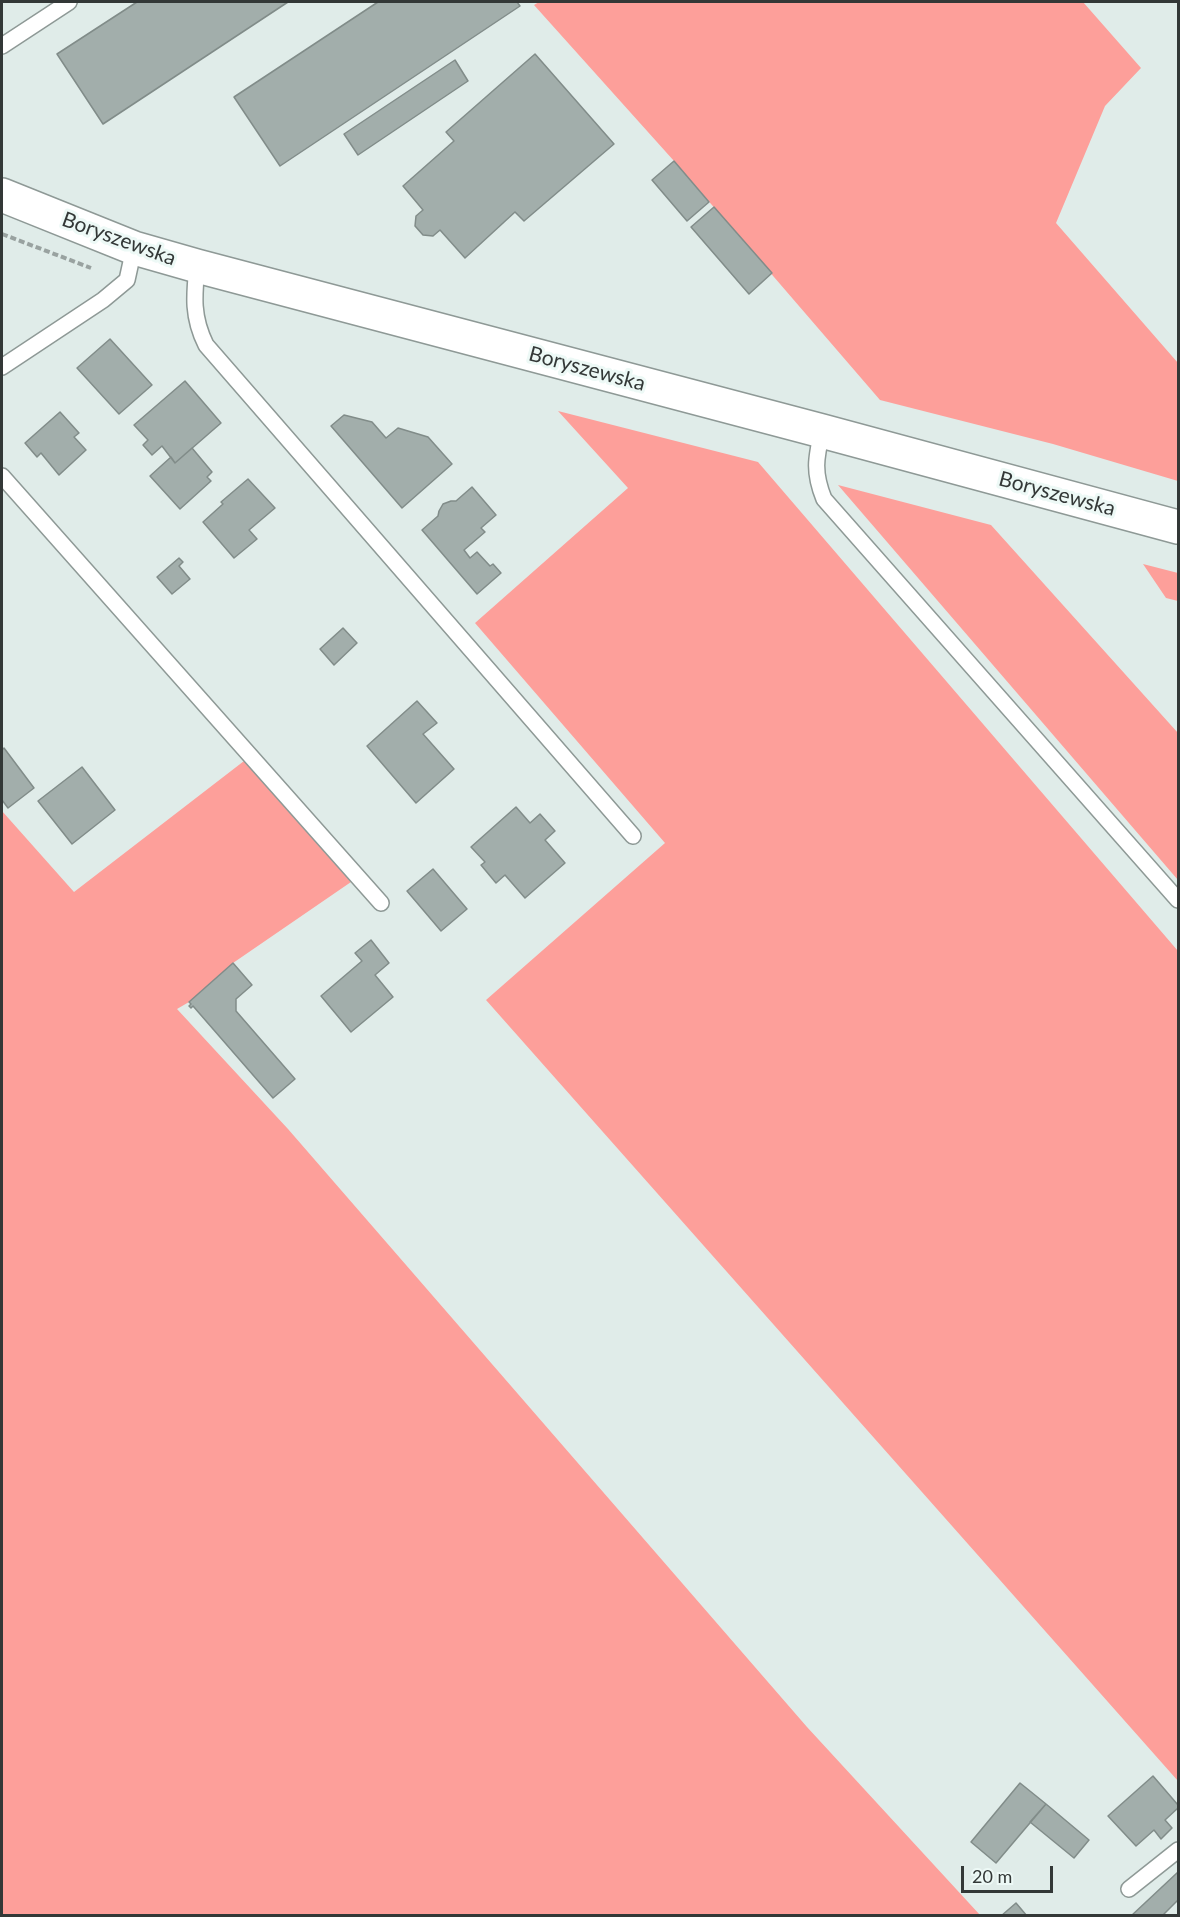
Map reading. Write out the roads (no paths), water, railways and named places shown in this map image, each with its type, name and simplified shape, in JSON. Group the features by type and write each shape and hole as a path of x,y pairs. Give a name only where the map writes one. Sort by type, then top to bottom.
{"main road":[{"name":"Boryszewska","path":"2,195 134,248 197,266 1179,527"}],"lane":[{"path":"2,46 69,2"},
{"path":"2,367 103,300 127,280 134,248"},
{"path":"197,266 193,299 199,331 206,345 633,836"},
{"path":"822,431 816,471 824,499 1179,900"},
{"path":"2,476 381,903"},
{"path":"1129,1889 1179,1850"}]}
